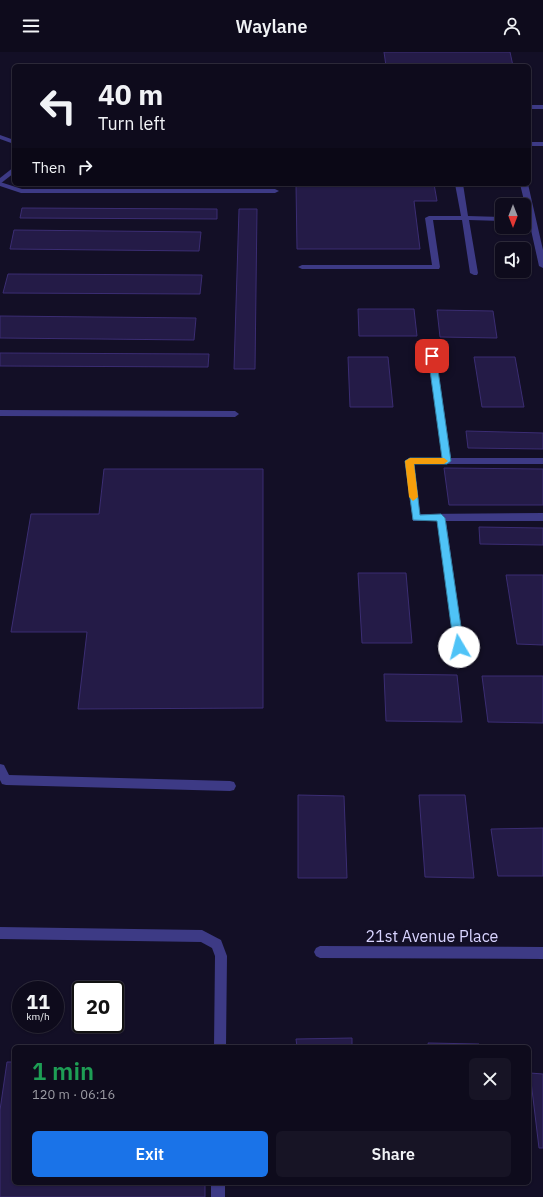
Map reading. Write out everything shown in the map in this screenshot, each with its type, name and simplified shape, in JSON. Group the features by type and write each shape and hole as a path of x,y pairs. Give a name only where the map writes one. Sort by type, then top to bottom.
{"street":[{"path":"531,107 543,107"},
{"path":"0,137 12,141"},
{"path":"531,144 543,144"},
{"path":"12,171 0,183 22,191 130,188 275,191"},
{"path":"459,186 474,273"},
{"path":"524,186 526,198"},
{"path":"302,267 436,267 429,218 495,219"},
{"path":"531,228 543,266"},
{"path":"432,356 447,461"},
{"path":"0,414 235,414"},
{"path":"543,461 410,461 416,518 543,518"},
{"path":"441,518 459,647"},
{"path":"0,769 3,780 230,786"},
{"path":"0,933 202,936 217,944 221,956 220,1045"},
{"name":"21st Avenue Place","path":"320,952 543,953"},
{"path":"218,1185 218,1197"}],"building":[{"path":"384,52 510,52 513,64 386,64"},
{"path":"296,186 434,186 437,201 414,201 420,249 297,249"},
{"path":"22,208 217,209 217,219 20,218"},
{"path":"239,209 257,209 255,369 234,369"},
{"path":"14,230 201,232 199,251 10,249"},
{"path":"8,274 202,275 200,294 3,293"},
{"path":"358,309 414,309 417,336 359,336"},
{"path":"437,310 493,311 497,338 440,337"},
{"path":"0,316 196,318 194,340 0,338"},
{"path":"0,353 209,354 208,367 0,366"},
{"path":"348,357 388,357 393,407 350,407"},
{"path":"474,357 515,357 524,407 482,407"},
{"path":"466,431 543,433 543,449 468,448"},
{"path":"444,468 543,469 543,505 449,505"},
{"path":"104,469 263,469 263,708 78,709 87,632 11,632 31,514 99,514"},
{"path":"479,527 543,528 543,545 480,544"},
{"path":"358,573 406,573 412,643 362,643"},
{"path":"506,575 543,575 543,645 517,644"},
{"path":"384,674 457,675 462,722 386,721"},
{"path":"482,676 543,676 543,723 488,722"},
{"path":"298,795 344,796 347,878 298,878"},
{"path":"419,795 465,795 474,878 425,877"},
{"path":"543,828 543,876 498,876 491,829"},
{"path":"352,1038 352,1045 297,1045 296,1039"},
{"path":"428,1043 479,1045 428,1045"},
{"path":"7,1062 12,1062 12,1185 205,1185 205,1197 0,1197 0,1110"},
{"path":"531,1073 543,1074 543,1148 539,1148"}],"slow traffic":[{"path":"413,497 410,461 444,461"}],"route":[{"path":"432,356 447,461 410,461 416,518 441,518 459,647"}]}
